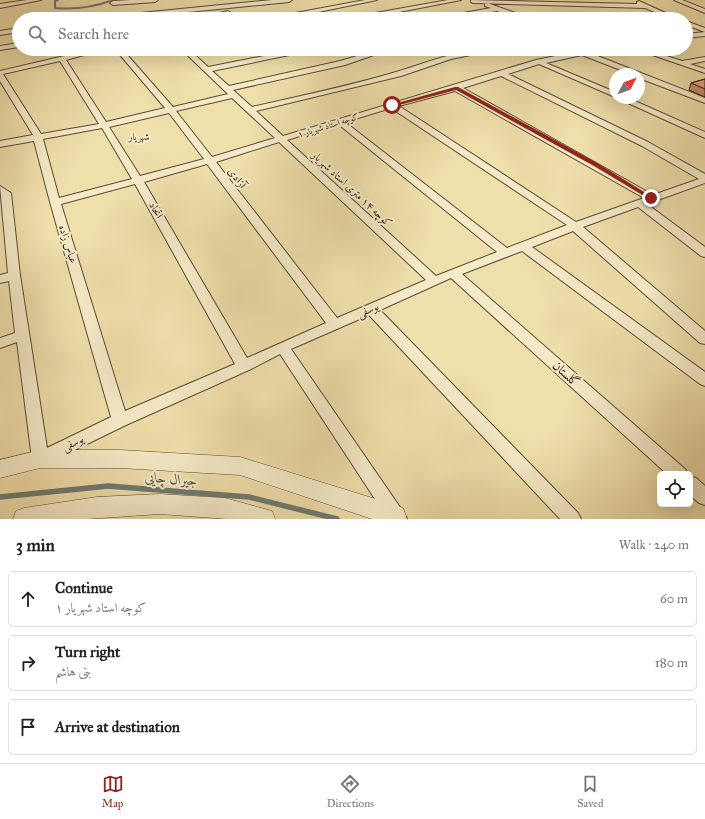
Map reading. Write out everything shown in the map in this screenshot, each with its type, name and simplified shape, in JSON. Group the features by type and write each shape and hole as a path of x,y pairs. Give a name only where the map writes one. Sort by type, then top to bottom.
{"street":[{"path":"0,6 44,0"},
{"path":"120,0 113,3 155,0"},
{"path":"177,12 227,3 245,4 289,0"},
{"path":"311,12 374,0"},
{"path":"392,12 458,0"},
{"path":"631,0 660,12"},
{"path":"677,0 705,11"},
{"path":"472,1 647,6"},
{"path":"472,1 506,12"},
{"path":"236,12 247,10 245,4"},
{"path":"480,12 497,9"},
{"path":"693,26 705,30"},
{"path":"0,33 12,31"},
{"path":"693,35 705,34"},
{"path":"0,48 12,47"},
{"path":"0,69 70,56"},
{"name":"آزادی","path":"124,56 171,110 334,324"},
{"name":"کوچه ۱۴ متری استاد شهریار","path":"191,56 434,281"},
{"path":"206,70 275,56"},
{"path":"0,144 171,110 230,92 365,56"},
{"path":"250,110 398,74 454,56"},
{"name":"کوچه استاد شهریار ۱","path":"55,202 209,161 392,105 456,88 539,62 566,56"},
{"path":"594,56 623,68"},
{"path":"660,56 705,71"},
{"name":"اتحاد","path":"61,58 105,124 139,180 244,366"},
{"path":"681,63 705,59"},
{"path":"539,62 609,92"},
{"path":"0,74 37,63"},
{"name":"عباس زاده","path":"0,74 38,137 55,202 120,420"},
{"path":"502,74 645,144 703,182"},
{"path":"645,77 705,101"},
{"path":"456,88 595,165 645,200 705,253"},
{"path":"635,104 705,135"},
{"path":"392,105 575,226 705,339"},
{"path":"340,122 505,252"},
{"name":"یوسفی","path":"40,459 120,420 244,366 282,347 453,273 645,200 703,182"},
{"path":"1,189 6,193 5,228 14,275 40,459"},
{"path":"523,246 705,380"},
{"name":"گلستان","path":"453,273 676,471"},
{"path":"0,279 14,275"},
{"path":"371,309 572,519"},
{"path":"0,343 23,336"},
{"path":"282,347 395,518"},
{"path":"0,469 40,459 120,459 240,466 395,518"},
{"path":"693,487 705,497"},
{"path":"24,519 97,507 160,504 225,508 264,519"}],"building":[{"path":"705,79 705,89 691,83"}],"waterway":[{"name":"جیرال چایی","path":"58,0 55,1 55,8 70,9 92,6 113,0"},
{"name":"جیرال چایی","path":"0,497 108,486 249,497 337,519"}],"district":[{"name":"شهریار","path":"139,137"}],"route":[{"path":"392,105 456,88 595,165 651,198"}]}
